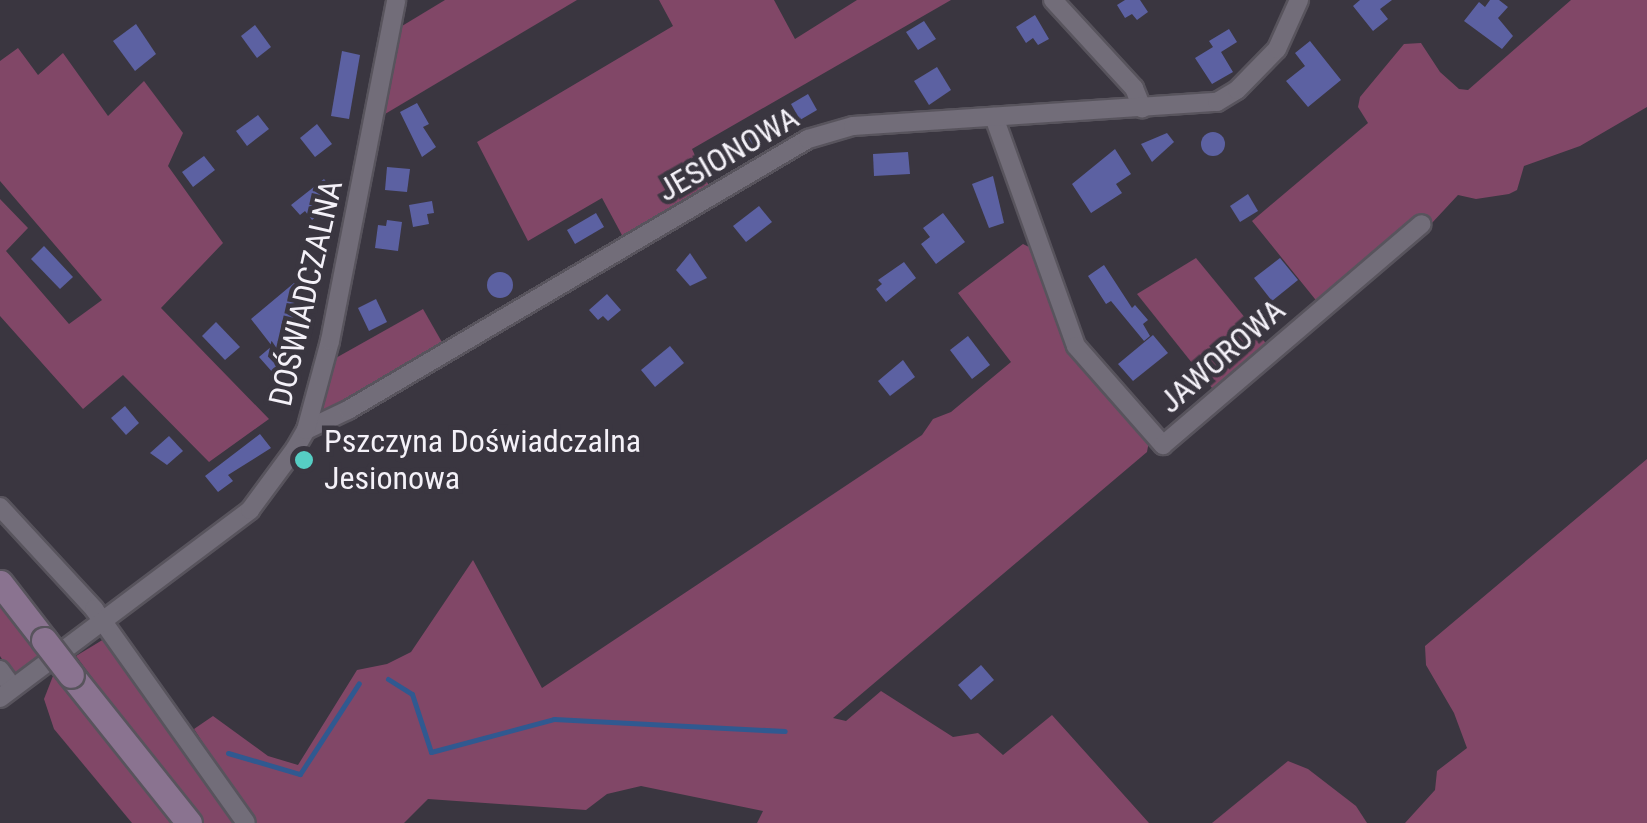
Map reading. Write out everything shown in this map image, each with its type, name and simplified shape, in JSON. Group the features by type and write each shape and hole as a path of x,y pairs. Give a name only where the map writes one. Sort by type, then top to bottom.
{"main road":[{"path":"0,583 189,823"}],"street":[{"name":"DOŚWIADCZALNA","path":"7,693 250,510 275,481 306,430 330,340 396,0"},
{"path":"1053,0 1134,88 1142,108"},
{"name":"JESIONOWA","path":"306,430 348,410 808,140 854,126 1206,105 1226,98 1277,49 1300,0"},
{"name":"JAWOROWA","path":"994,117 1076,346 1163,446 1422,224"},
{"path":"0,507 104,622 246,823"},
{"path":"0,670 7,693"}],"shaded area":[{"path":"445,0 577,0 385,114 402,26"},
{"path":"659,0 774,0 795,39 857,0 951,0 692,149 709,186 623,237 602,198 528,241 477,142 673,26"},
{"path":"1571,0 1647,0 1647,107 1580,146 1524,166 1517,190 1509,194 1476,199 1458,195 1431,224 1422,224 1416,216 1319,304 1252,221 1368,123 1358,107 1360,97 1404,44 1421,43 1440,72 1459,89 1468,90"},
{"path":"18,48 38,75 63,53 108,116 144,81 183,133 168,166 223,243 161,308 269,419 209,462 123,375 83,409 0,316 0,199 28,228 6,251 69,324 102,300 0,181 0,61"},
{"path":"1023,244 1033,249 1071,347 1149,441 1147,452 833,718 846,721 881,691 953,737 978,733 1003,755 1052,715 1149,823 757,823 763,811 641,786 607,794 586,810 428,799 404,823 255,823 194,729 213,716 268,756 298,765 357,670 387,664 411,652 473,560 542,688 922,435 933,419 951,412 1011,362 958,293"},
{"path":"1196,258 1269,347 1216,393 1137,294"},
{"path":"423,309 443,344 331,414 319,414 334,359"},
{"path":"1647,459 1647,823 1405,823 1435,790 1437,771 1467,748 1454,713 1426,665 1425,646"},
{"path":"0,602 42,660 12,675 0,656"},
{"path":"104,639 235,823 200,823 76,656"},
{"path":"53,676 172,823 132,823 54,729 44,699"},
{"path":"1288,761 1308,769 1356,806 1367,823 1212,823"}],"building":[{"path":"1125,0 1140,0 1148,12 1137,20 1132,14 1125,18 1117,5"},
{"path":"1360,0 1392,0 1380,9 1388,19 1373,31 1353,6"},
{"path":"1490,0 1499,0 1508,7 1498,18 1513,36 1502,49 1464,21 1479,2 1485,7"},
{"path":"1035,15 1049,39 1038,45 1033,38 1026,43 1016,27"},
{"path":"924,21 936,39 918,50 906,32"},
{"path":"136,24 156,54 135,71 113,41"},
{"path":"255,25 271,47 257,58 241,36"},
{"path":"1229,29 1237,42 1221,52 1233,72 1212,84 1195,58 1213,47 1209,41"},
{"path":"1310,41 1341,80 1308,107 1286,81 1305,66 1295,53"},
{"path":"342,51 360,55 349,119 331,116"},
{"path":"937,67 951,90 929,105 914,81"},
{"path":"808,94 817,110 800,120 791,104"},
{"path":"417,103 429,124 423,127 436,147 422,157 400,112"},
{"path":"770,114 780,130 754,147 744,141 744,130"},
{"path":"258,115 269,129 247,146 236,131"},
{"path":"317,124 332,144 315,157 300,138"},
{"path":"1213,132 1222,135 1222,153 1213,156 1204,153 1201,144 1204,135"},
{"path":"1167,133 1174,142 1152,162 1141,144"},
{"path":"1115,149 1131,174 1116,184 1122,193 1091,213 1072,184"},
{"path":"908,152 910,174 874,176 873,154"},
{"path":"204,156 215,170 193,187 182,172"},
{"path":"387,167 410,169 407,192 385,190"},
{"path":"993,176 1004,223 989,228 972,184"},
{"path":"324,179 332,189 327,194 334,202 312,220 305,211 300,215 291,205"},
{"path":"1248,194 1258,211 1240,222 1230,206"},
{"path":"432,201 434,213 427,214 429,224 413,227 409,205"},
{"path":"759,206 772,222 746,242 733,226"},
{"path":"596,213 604,227 575,244 567,230"},
{"path":"943,213 965,242 936,264 921,244 930,237 923,228"},
{"path":"387,220 402,222 398,251 375,248 378,225 386,226"},
{"path":"44,246 73,277 60,289 31,259"},
{"path":"690,253 707,278 690,286 676,270"},
{"path":"1280,258 1298,280 1272,301 1254,278"},
{"path":"904,262 916,278 886,302 876,289 882,284 878,280"},
{"path":"1104,265 1132,308 1135,305 1148,320 1143,324 1150,336 1144,341 1111,301 1106,304 1088,276"},
{"path":"500,272 509,276 513,285 509,294 500,298 491,294 487,285 491,276"},
{"path":"294,283 313,305 281,328 298,354 274,374 259,357 272,346 251,319"},
{"path":"607,294 621,310 608,321 603,316 598,320 589,310"},
{"path":"376,299 387,322 369,331 358,308"},
{"path":"216,322 240,347 225,360 202,336"},
{"path":"1153,335 1168,353 1133,381 1118,364"},
{"path":"968,336 990,365 972,379 950,350"},
{"path":"670,346 684,363 655,387 641,370"},
{"path":"903,360 915,377 890,396 878,381"},
{"path":"125,406 139,423 126,435 111,418"},
{"path":"260,434 271,448 228,475 233,481 218,492 205,476"},
{"path":"169,436 183,451 167,465 150,453"},
{"path":"981,665 994,680 971,700 958,685"}],"waterway":[{"path":"388,679 412,694 431,752 554,719 785,731"},
{"path":"228,753 300,774 359,683"}],"place":[{"name":"Pszczyna Doświadczalna Jesionowa","path":"304,460"}]}
